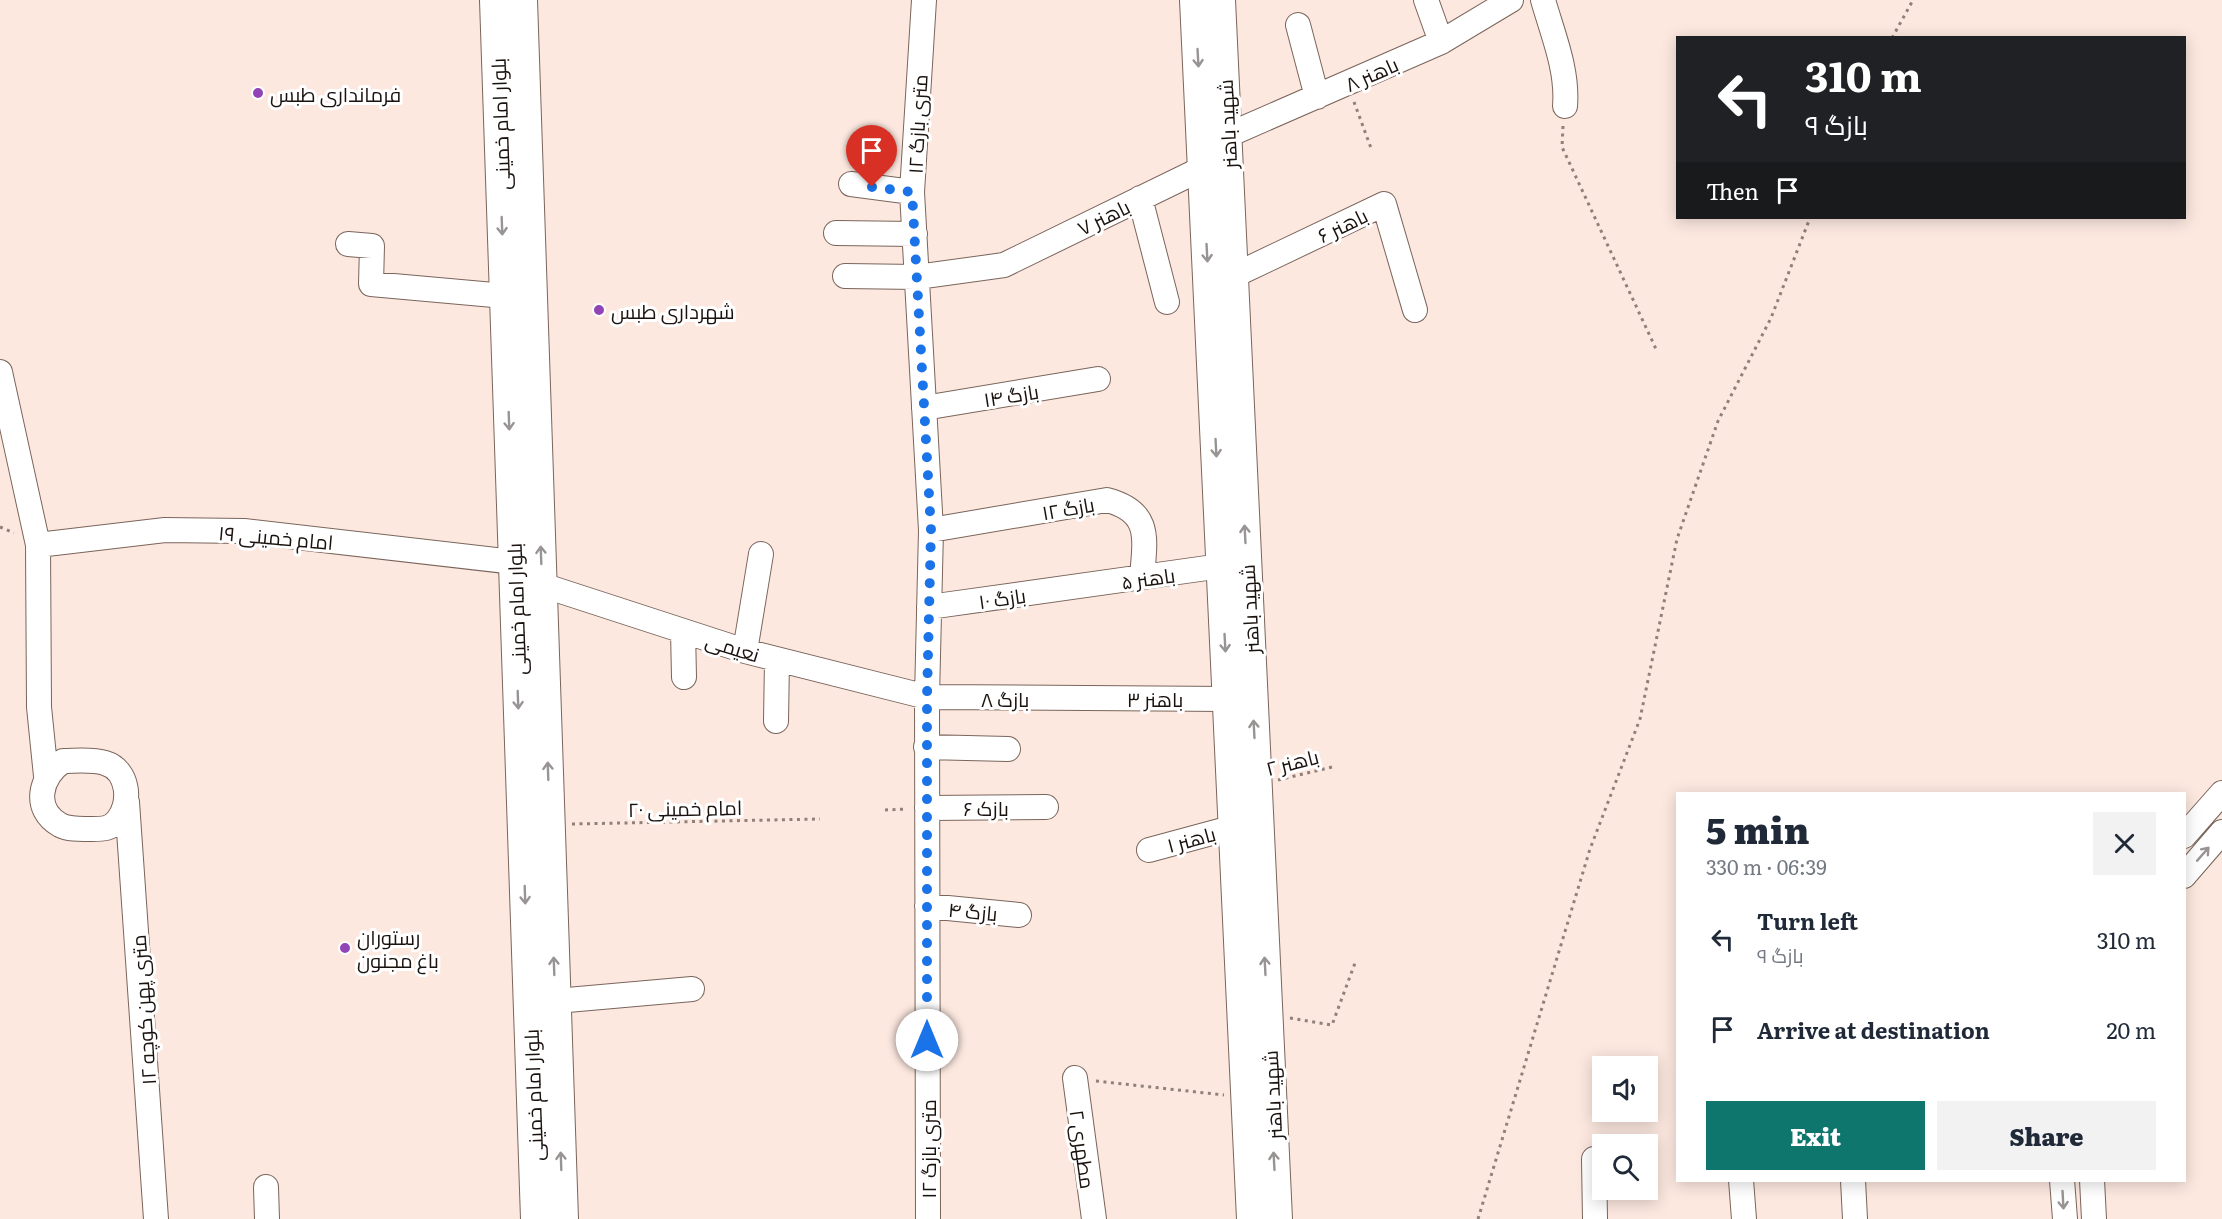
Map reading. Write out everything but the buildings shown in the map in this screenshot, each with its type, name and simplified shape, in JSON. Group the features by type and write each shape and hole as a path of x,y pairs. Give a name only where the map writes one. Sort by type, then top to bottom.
{"main road":[{"name":"بلوار امام خمینی","path":"495,0 510,44 542,585 563,1219"},
{"name":"بلوار امام خمینی","path":"522,0 510,44 505,296 536,1219"},
{"name":"شهید باهنر","path":"1195,0 1221,566 1240,698 1256,786 1277,1219"},
{"name":"شهید باهنر","path":"1220,0 1233,276 1240,698 1234,827 1252,1219"}],"street":[{"name":"۱۲ متری بازگ","path":"924,0 912,192 931,530 927,697 927,1219"},
{"path":"1426,0 1441,42"},
{"name":"باهنر ۸","path":"1226,136 1441,42 1511,0"},
{"path":"1543,0 1564,72 1565,106"},
{"path":"1298,25 1317,97"},
{"name":"باهنر ۷","path":"845,276 917,277 1004,265 1203,168"},
{"path":"851,184 912,192"},
{"path":"1140,198 1167,302"},
{"name":"باهنر ۶","path":"1233,276 1384,204 1415,310"},
{"path":"836,233 915,234"},
{"path":"348,244 372,246 371,284 505,296"},
{"path":"0,372 38,545 39,707 46,776"},
{"name":"بازگ ۱۴","path":"924,408 1098,379"},
{"name":"بازگ ۱۲","path":"931,530 1107,500 1124,504 1140,521 1145,538 1143,577"},
{"name":"امام خمینی ۱۹","path":"38,545 165,530 243,531 514,562"},
{"path":"745,651 761,554"},
{"name":"باهنر ۵","path":"1075,587 1221,566"},
{"name":"نعیمی","path":"542,585 745,651 927,697"},
{"name":"بازگ ۱۰","path":"929,607 1075,587"},
{"path":"683,631 684,677"},
{"path":"776,721 777,660"},
{"name":"بازگ ۸","path":"927,697 1083,698"},
{"name":"باهنر ۳","path":"1083,698 1240,698"},
{"path":"927,747 1008,749"},
{"path":"63,761 105,763 122,779 127,801 124,813 107,829 72,829 52,819 45,809 42,787 53,767 63,761"},
{"path":"2186,834 2222,793"},
{"name":"۱۲ متری پهن کوچه","path":"127,801 156,1219"},
{"name":"بازک ۶","path":"927,808 1046,807"},
{"name":"باهنر ۱","path":"1149,850 1234,827"},
{"path":"2186,874 2222,832"},
{"name":"بازگ ۴","path":"927,906 1019,915"},
{"path":"556,1001 692,989"},
{"name":"مطهری ۲","path":"1075,1078 1094,1219"},
{"path":"1741,1182 1744,1219"},
{"path":"1853,1182 1855,1219"},
{"path":"2062,1182 2064,1219"},
{"path":"2092,1182 2094,1219"},
{"path":"266,1187 267,1219"},
{"path":"1595,1200 1595,1219"}],"path":[{"path":"1893,36 1913,0"},
{"path":"1347,83 1371,148"},
{"path":"1565,106 1562,147 1656,349"},
{"path":"1478,1219 1590,849 1640,719 1677,539 1718,421 1771,318 1810,219"},
{"name":"باهنر ۲","path":"1256,786 1336,766"},
{"name":"امام خمینی ۲۰","path":"550,825 820,819"},
{"path":"1267,1015 1332,1025 1355,963"},
{"path":"1075,1078 1246,1098"}],"place":[{"name":"فرمانداری طبس","path":"258,93"},
{"name":"شهرداری طبس","path":"599,310"},
{"name":"رستوران باغ مجنون","path":"345,948"}],"route":[{"path":"872,187 912,192 931,530 927,697 927,1040"}]}
